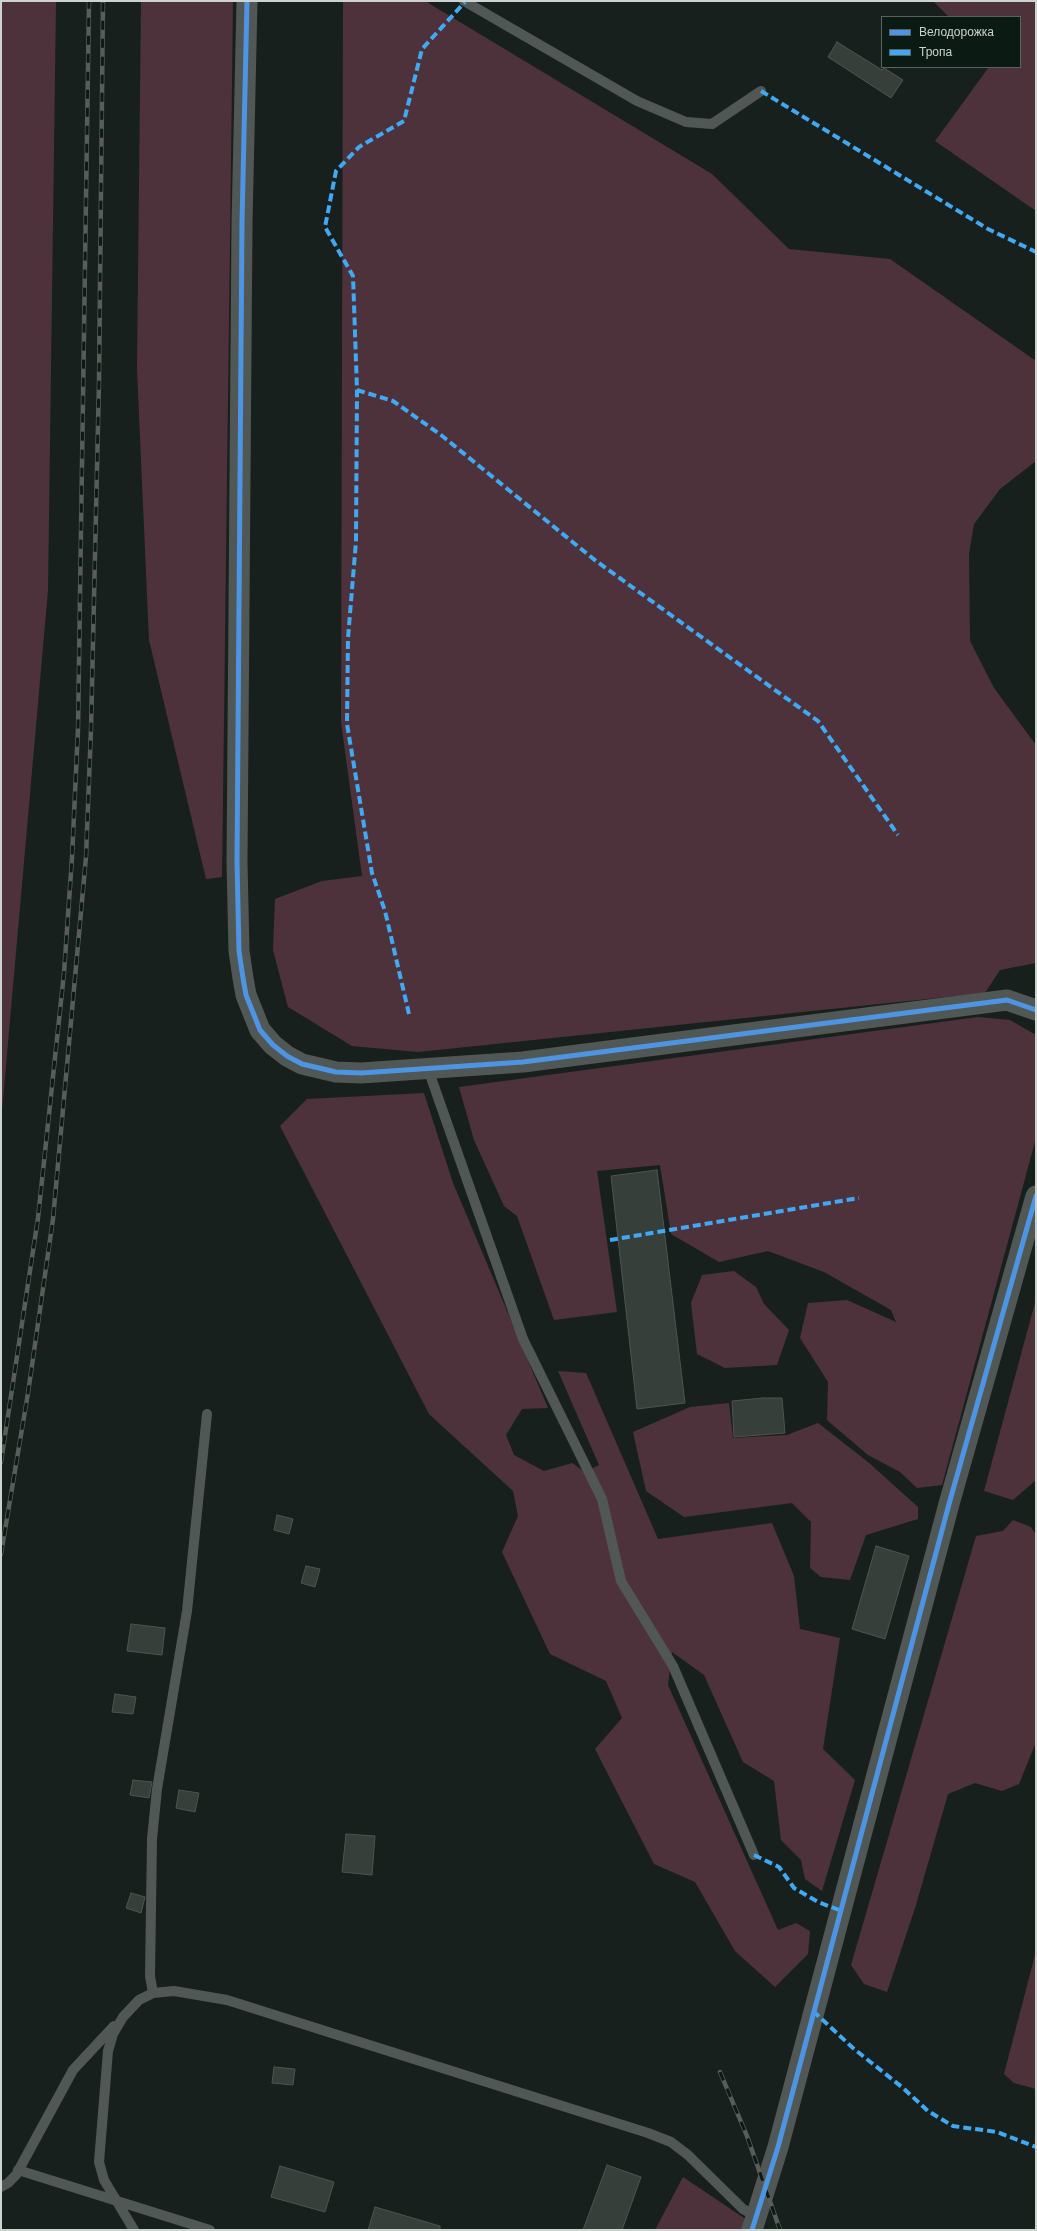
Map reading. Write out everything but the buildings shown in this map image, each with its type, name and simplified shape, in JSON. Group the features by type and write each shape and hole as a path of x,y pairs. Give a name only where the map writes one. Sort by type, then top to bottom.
{"street":[{"path":"247,1 242,215 236,728 237,896 243,978 246,995 260,1030 272,1045 287,1056 302,1064 336,1072 428,1069 523,1062 1007,1000 1036,1010"},
{"path":"754,2223 778,2147 947,1512 1036,1196"}],"lane":[{"path":"464,1 637,101 686,122 712,124 761,91"},
{"path":"428,1069 523,1339 602,1499 621,1581 673,1666 754,1855"},
{"path":"153,1993 150,1976 152,1839 157,1789 187,1611 207,1414"},
{"path":"1,2187 8,2183 18,2170 73,2070 140,2000 153,1993 174,1991 228,2000 648,2133 671,2142 688,2155 743,2209 754,2223"},
{"path":"123,2017 113,2034 108,2051 99,2162 104,2180 134,2230"},
{"path":"18,2170 118,2203 210,2230"}],"shaded area":[{"path":"1,1 56,1 48,590 1,1122"},
{"path":"141,1 233,1 222,877 206,879 149,640 137,369"},
{"path":"343,1 425,1 712,174 789,249 890,259 1036,361 1036,461 1000,489 974,524 969,554 970,641 994,688 1036,745 1036,963 1000,970 985,993 418,1052 352,1046 288,1007 273,950 275,899 322,881 362,876 341,722"},
{"path":"933,1 1036,1 1036,211 935,141 988,68 1021,68 1021,16 948,16"},
{"path":"978,1017 1010,1020 1036,1035 1036,1138 942,1485 917,1488 900,1472 868,1455 827,1420 828,1382 800,1338 808,1303 847,1300 896,1322 891,1310 824,1272 768,1251 719,1262 671,1234 660,1165 597,1171 617,1312 554,1320 517,1216 504,1206 474,1140 459,1087"},
{"path":"424,1093 453,1183 548,1408 522,1409 506,1435 514,1455 544,1471 572,1463 585,1472 599,1465 558,1371 586,1373 658,1539 772,1523 794,1576 800,1629 840,1638 823,1749 855,1780 822,1891 805,1879 801,1860 781,1840 774,1781 743,1762 704,1675 672,1652 668,1685 778,1930 796,1923 810,1931 808,1954 775,1987 735,1951 695,1882 654,1864 595,1749 622,1718 606,1681 550,1654 502,1552 518,1516 513,1491 429,1414 280,1126 307,1099"},
{"path":"734,1271 756,1287 764,1304 789,1330 777,1365 725,1368 697,1354 691,1303 702,1275"},
{"path":"1036,1299 1036,1480 1013,1500 984,1491"},
{"path":"729,1403 733,1438 787,1435 818,1423 868,1462 918,1507 918,1519 866,1535 850,1580 821,1577 810,1568 811,1522 792,1503 684,1517 646,1491 633,1432 690,1407"},
{"path":"1013,1520 1031,1527 1036,1535 1036,1742 1019,1784 1002,1791 975,1783 948,1794 916,1905 887,1992 864,1984 851,1965 976,1536 1003,1531"},
{"path":"1036,1951 1036,2089 1014,2083 1004,2074"},
{"path":"683,2177 747,2220 744,2230 655,2230"}],"railway":[{"path":"1,1462 38,1218 64,973 72,858 78,729 89,1"},
{"path":"1,1554 28,1393 53,1219 86,857 91,729 99,382 103,1"},
{"path":"720,2072 747,2136 780,2230"}],"marked path":[{"path":"409,1014 385,911 372,873 347,724 348,638 356,541 357,390 353,276 325,227 336,171 359,147 404,121 422,49 465,2"},
{"path":"761,91 988,229 1036,252"},
{"path":"357,390 393,401 441,435 596,561 818,721 898,835"},
{"path":"610,1240 859,1198"},
{"path":"754,1855 779,1867 794,1888 818,1902 839,1910"},
{"path":"813,2011 853,2048 903,2088 928,2111 953,2126 997,2132 1036,2147"}],"cycle path":[{"path":"247,1 242,223 237,862 239,951 246,995 260,1030 273,1045 287,1056 302,1064 336,1072 361,1073 523,1062 1007,1000 1036,1010"},
{"path":"752,2230 778,2147 949,1504 1036,1196"}]}
